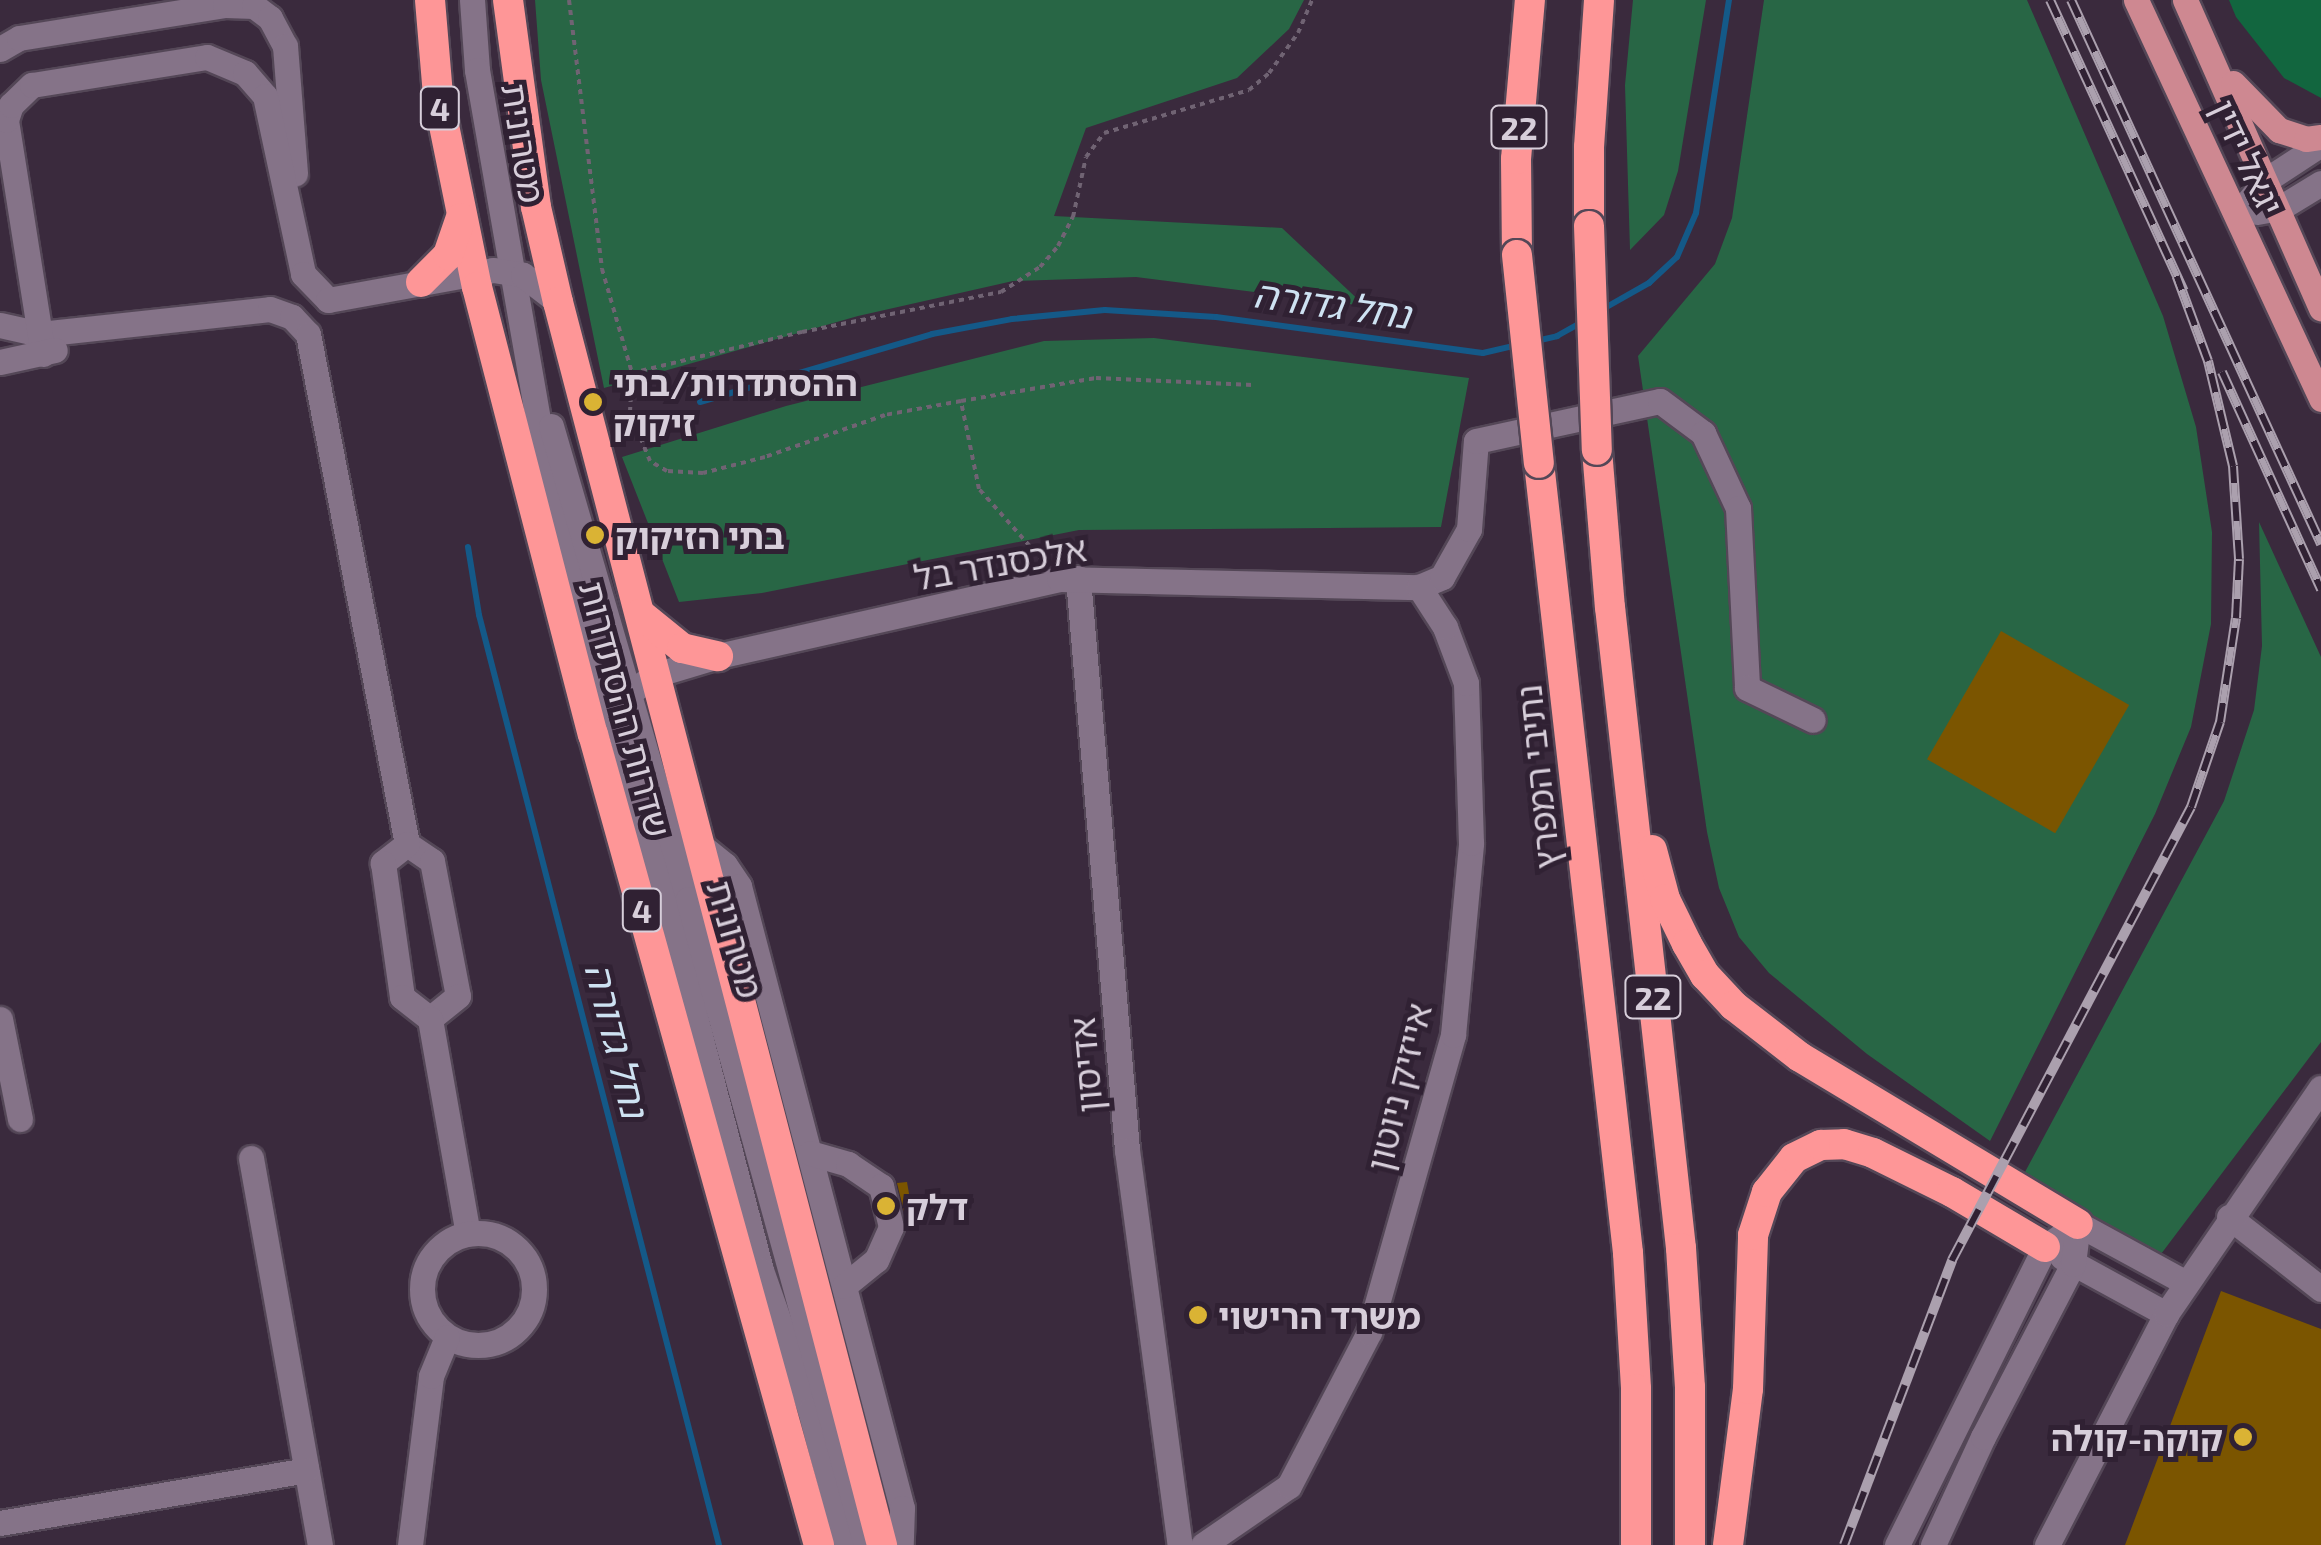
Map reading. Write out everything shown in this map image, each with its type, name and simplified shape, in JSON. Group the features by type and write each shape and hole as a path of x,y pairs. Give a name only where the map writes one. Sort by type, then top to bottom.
{"highway":[{"name":"שדרות ההסתדרות","path":"430,0 438,96 473,272 592,734 819,1545"},
{"name":"שדרות ההסתדרות","path":"508,0 536,207 558,302 882,1545"},
{"name":"נתיבי המפרץ","path":"1530,0 1516,159 1517,255 1628,1252 1637,1406 1636,1545"},
{"name":"22","path":"1599,0 1589,147 1597,450 1610,607 1681,1248 1690,1387 1690,1545"},
{"path":"421,282 448,255 461,215"},
{"path":"1610,607 1661,882 1705,975 1734,1006 1800,1057 2078,1224"},
{"path":"638,612 670,642 693,653 718,656"},
{"path":"1728,1545 1748,1389 1755,1224 1767,1192 1794,1158 1821,1145 1844,1144 1872,1153 1952,1192 2045,1247"}],"main road":[{"name":"יגאל ידין","path":"2136,0 2321,399"},
{"name":"יגאל ידין","path":"2185,0 2321,308"},
{"path":"2209,52 2256,111 2279,130 2321,141"},
{"path":"2321,259 2321,308"}],"street":[{"name":"מטרונית","path":"472,0 477,70 526,356 565,467 760,1270 810,1410 846,1545"},
{"path":"0,49 19,38 225,5 254,6 270,18 285,46 303,274"},
{"path":"41,344 6,120 11,105 32,85 207,57 245,73 265,96 303,274 328,300 508,263 558,302"},
{"path":"2237,216 2266,180 2321,141"},
{"path":"2237,216 2280,208 2321,183"},
{"path":"508,263 536,207"},
{"path":"41,344 0,328 3,361 41,344 146,324 270,309 292,317 308,334 406,844 432,861 458,996 430,1019"},
{"path":"1419,587 1442,576 1469,529 1476,441 1660,401 1703,433 1738,508 1747,688 1813,720"},
{"name":"אלכסנדר בל","path":"592,734 621,698 655,675 718,656 1069,578 1419,587"},
{"name":"אדיסון","path":"1069,578 1127,1150 1180,1545"},
{"name":"אייזיק ניוטון","path":"1203,1545 1289,1486 1369,1332 1453,1035 1471,843 1466,683 1446,627 1419,587"},
{"name":"אלכסנדר בל","path":"665,712 677,686 718,656"},
{"name":"מטרונית","path":"621,698 866,1545"},
{"path":"406,844 383,864 402,997 430,1019 468,1234"},
{"path":"699,844 725,865 739,886 902,1508 901,1545"},
{"path":"0,1019 20,1119"},
{"path":"2048,1545 2166,1314 2321,1088"},
{"path":"810,1153 848,1164 881,1186 891,1226 876,1260 844,1286"},
{"path":"252,1158 320,1545"},
{"path":"2229,1217 2321,1289"},
{"path":"1896,1545 2045,1247 2078,1224"},
{"path":"1934,1545 1983,1437 2074,1264 2078,1224"},
{"path":"2078,1224 2186,1282"},
{"path":"486,1233 518,1249 528,1263 534,1299 528,1316 502,1340 465,1344 448,1336 434,1324 422,1288 435,1253 450,1240 468,1234 486,1233"},
{"path":"2045,1247 2166,1314"},
{"path":"410,1545 431,1376 448,1336"},
{"path":"0,1523 306,1470"}],"path":[{"path":"569,0 602,269 632,373 630,412 637,438 650,461 667,470 703,473 765,458 885,415 1096,378 1253,385"},
{"path":"632,373 1000,292 1040,267 1058,246 1073,217 1086,157 1104,133 1250,90 1270,74 1312,0"},
{"path":"961,401 979,489 1069,578"}],"green space":[{"path":"535,0 1304,0 1289,29 1237,78 1086,128 1054,216 1282,228 1365,306 1136,277 1013,281 858,316 604,388 541,80"},
{"path":"1633,0 1706,0 1678,171 1664,215 1630,250 1625,85"},
{"path":"1764,0 2027,0 2163,316 2196,427 2212,532 2211,624 2191,727 2155,814 1990,1141 1867,1054 1769,973 1739,937 1719,888 1707,832 1638,356 1715,264 1732,218"},
{"path":"2229,0 2321,0 2321,98 2284,78 2236,17"},
{"path":"1154,338 1469,378 1441,527 1079,530 762,593 679,602 622,457 786,406 1044,341"},
{"path":"2259,522 2321,657 2321,1042 2158,1258 2025,1172 2224,801 2254,710 2262,646"}],"building":[{"path":"2001,631 2129,705 2055,833 1927,759"},
{"path":"907,1182 914,1223 907,1224 897,1183"},
{"name":"קוקה-קולה","path":"2221,1291 2321,1329 2321,1545 2125,1545"}],"waterway":[{"name":"נחל גדורה","path":"1603,309 1649,283 1677,257 1696,213 1729,0"},
{"name":"נחל גדורה","path":"700,402 932,334 1012,319 1105,310 1216,317 1483,353 1519,345"},
{"name":"נחל גדורה","path":"1536,341 1557,336 1584,321"},
{"name":"נחל גדורה","path":"468,547 479,615 719,1545"}],"railway":[{"path":"2050,0 2184,291"},
{"path":"2071,0 2321,544"},
{"path":"1844,1545 1952,1260 2191,807 2220,722 2236,618 2239,559 2233,466 2208,361 2177,277"},
{"path":"2222,372 2321,589"}],"place":[{"name":"ההסתדרות/בתי זיקוק","path":"593,402"},
{"name":"בתי הזיקוק","path":"595,535"},
{"name":"דלק","path":"886,1206"},
{"name":"משרד הרישוי","path":"1198,1315"},
{"name":"קוקה-קולה","path":"2243,1437"}]}
